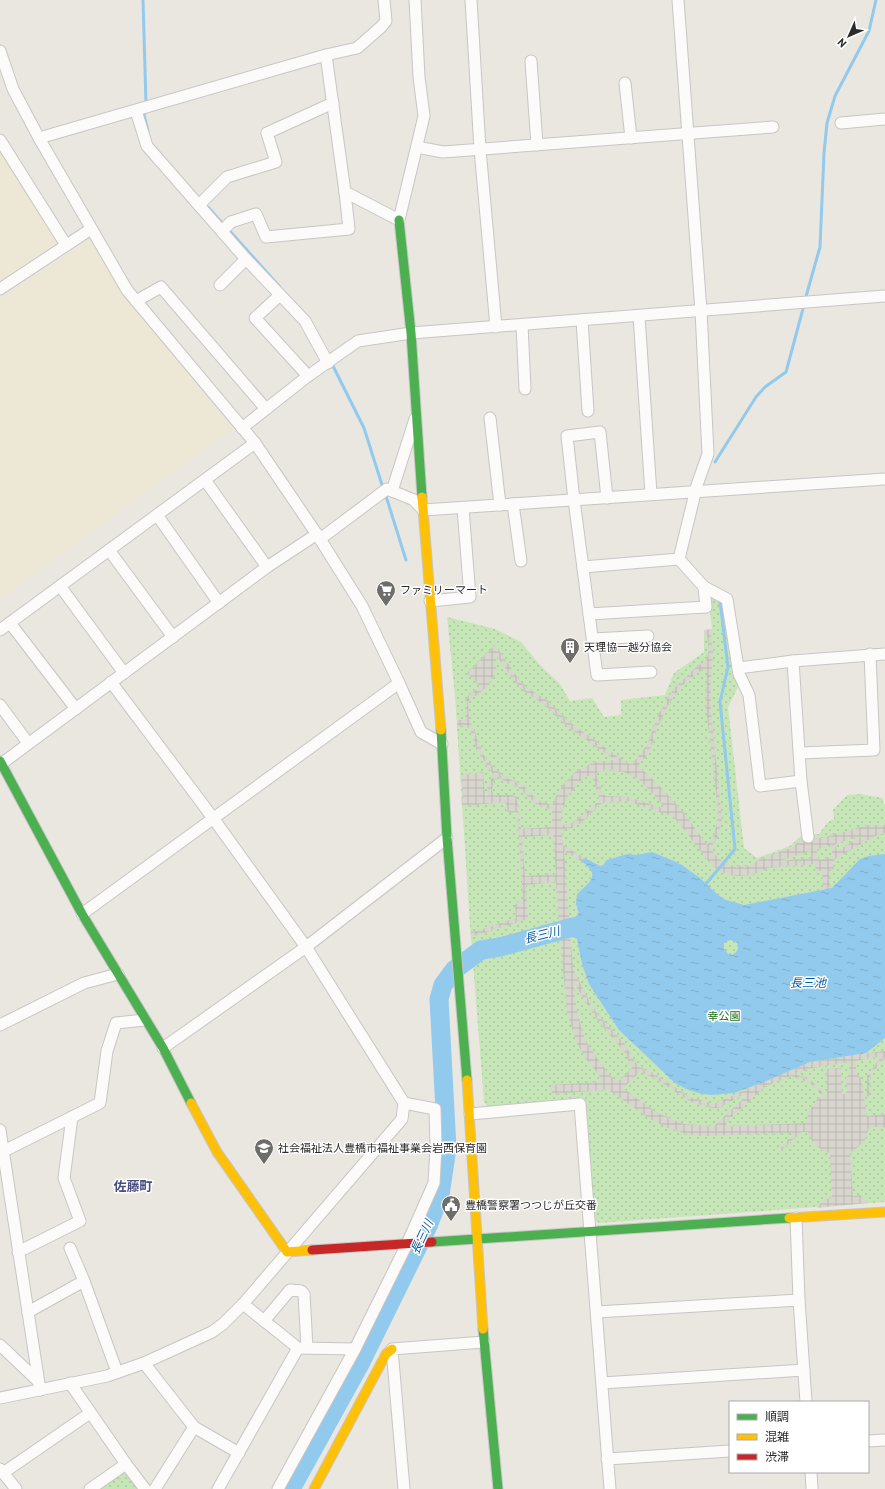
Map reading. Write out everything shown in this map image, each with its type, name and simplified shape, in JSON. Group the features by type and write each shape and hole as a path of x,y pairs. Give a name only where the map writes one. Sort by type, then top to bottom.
{"street":[{"path":"39,138 326,55 357,48 386,21 384,0"},
{"path":"415,0 419,77 424,116 399,220 411,333 422,510 442,744 447,838 470,1114 484,1342 498,1489"},
{"path":"471,0 480,149 496,327"},
{"path":"678,0 700,311 708,454 697,485 679,559"},
{"path":"0,51 13,89 39,138 127,290 255,443 318,536 362,606 421,732 442,744"},
{"path":"222,231 231,222 256,214 266,237 349,229 326,55"},
{"path":"531,61 538,145"},
{"path":"625,84 631,138"},
{"path":"198,205 227,177 276,162 267,133 333,103"},
{"path":"136,111 147,146 246,259 305,321 328,363"},
{"path":"841,123 885,119"},
{"path":"417,147 443,152 773,127"},
{"path":"0,140 66,245"},
{"path":"345,192 399,220"},
{"path":"0,288 91,229"},
{"path":"220,285 246,259"},
{"path":"136,301 161,286 266,409"},
{"path":"280,295 255,318 308,376"},
{"path":"242,428 308,376 358,340 411,333 885,296"},
{"path":"639,316 651,494"},
{"path":"582,320 588,411"},
{"path":"522,325 526,389"},
{"path":"392,491 416,416"},
{"path":"490,418 500,505"},
{"path":"607,498 600,432 567,436 597,675 651,672"},
{"path":"0,630 255,443"},
{"path":"422,510 885,479"},
{"path":"205,480 267,567"},
{"path":"288,1252 217,1152 163,1048 82,914 1,763 267,567 318,536 387,489 414,500 422,510"},
{"path":"514,504 521,561"},
{"path":"430,601 470,597 463,508"},
{"path":"157,515 219,603"},
{"path":"109,550 173,637"},
{"path":"583,567 679,559"},
{"path":"679,559 704,587 727,599 739,674 748,695 760,786 801,781"},
{"path":"60,586 124,673"},
{"path":"589,614 706,607 704,587"},
{"path":"10,623 76,708"},
{"path":"592,639 648,636"},
{"path":"800,753 874,750 870,654"},
{"path":"738,668 793,661 885,654"},
{"path":"793,661 801,781 808,837"},
{"path":"0,1398 39,1386 70,1383 107,1376 144,1363 212,1332 223,1324 243,1304 402,1119 404,1104 306,947 213,818 111,682"},
{"path":"82,914 399,683"},
{"path":"0,706 28,743"},
{"path":"163,1048 306,947 447,838"},
{"path":"0,1025 84,983 118,974"},
{"path":"2,1152 100,1103 107,1051 116,1023 145,1020"},
{"path":"278,1489 355,1349 407,1244 434,1183 436,1139 435,1109 404,1104"},
{"path":"470,1114 580,1104 610,1489"},
{"path":"18,1252 80,1221 64,1178 72,1118"},
{"path":"0,1130 2,1152 39,1386"},
{"path":"0,1206 10,1200"},
{"path":"288,1252 885,1212"},
{"path":"796,1218 799,1300 806,1401"},
{"path":"70,1248 84,1281 117,1372"},
{"path":"28,1312 84,1281"},
{"path":"218,1489 302,1348 304,1294 301,1291 290,1290 264,1321"},
{"path":"597,1312 799,1300"},
{"path":"243,1304 302,1348 355,1349"},
{"path":"314,1489 386,1354 392,1349 484,1342"},
{"path":"0,1345 39,1386"},
{"path":"392,1349 404,1489"},
{"path":"144,1363 194,1426 239,1452"},
{"path":"602,1383 804,1370"},
{"path":"70,1383 145,1489"},
{"path":"16,1489 2,1471 90,1413"},
{"path":"155,1489 194,1426"},
{"path":"869,1441 885,1440"},
{"path":"607,1460 729,1451"},
{"path":"90,1489 126,1464"},
{"path":"811,1473 812,1489"}],"shaded area":[{"path":"0,152 58,244 0,283"},
{"path":"92,238 121,291 233,429 0,599 0,298"},
{"path":"712,629 711,634 713,650 711,710 722,820 719,834 711,847 711,850 718,858 726,864 734,866 749,866 760,859 793,847 803,837 813,836 815,838 822,838 868,825 885,825 885,833 875,836 835,859 833,863 834,870 829,870 835,955 855,1055 885,1051 885,1058 871,1074 869,1096 864,1098 867,1116 885,1114 885,1128 869,1127 865,1140 854,1151 850,1152 853,1196 860,1195 868,1203 817,1208 824,1199 832,1198 830,1153 825,1152 813,1143 808,1132 802,1132 781,1150 781,1146 796,1133 704,1136 690,1135 668,1128 650,1119 614,1093 606,1090 552,1094 551,1085 599,1082 601,1078 586,1059 577,1044 567,1012 556,882 526,885 528,919 471,937 471,930 473,932 516,918 515,905 518,902 523,901 517,812 510,813 506,810 506,802 462,806 461,798 463,798 461,775 483,772 485,796 488,795 487,786 494,775 477,751 470,729 466,726 457,726 457,720 465,720 465,700 469,695 481,687 467,673 495,645 521,682 548,701 572,724 627,763 632,764 647,745 659,713 674,688 696,667 706,661 709,650 707,635 704,635 704,630","holes":["496,655 516,683 525,692 545,705 569,728 615,760 594,762 575,772 563,785 556,796 554,803 551,805 537,800 522,784 507,778 493,767 483,754 469,720 468,702 491,683 489,681 495,675 493,673 497,669 493,664 497,660 494,657","704,669 707,671 706,708 718,810 714,835 707,845 685,814 656,782 638,766 649,752 667,707 679,689 689,679","607,770 623,772 640,780 663,806 662,808 629,797 606,796 603,794 596,774 597,772","590,775 592,776 599,796 598,802 573,823 563,825 561,823 561,815 567,797 581,780","498,777 512,786 518,787 536,804 552,810 552,827 521,829 517,797 512,795 493,795 492,790 494,781","628,801 674,817 709,862 719,871 730,875 752,875 768,868 815,864 816,871 822,871 830,989 848,1056 810,1062 714,1104 690,1097 653,1073 638,1066 624,1043 594,1010 573,969 564,851 581,861 585,858 563,845 562,832 564,829 572,828 581,823 603,803","553,835 556,874 525,876 522,837","862,836 837,851 835,844","830,845 833,856 819,860 816,850","810,851 811,858 780,861","575,985 596,1018 625,1053 632,1068 620,1080 615,1080 607,1072 588,1045 583,1034 576,1006","876,1057 880,1058 867,1076 867,1093 865,1095 861,1078 856,1073 856,1061","849,1062 849,1074 846,1078 847,1091 845,1094 842,1094 841,1068 826,1069 826,1096 812,1081 796,1074 808,1069","640,1072 656,1079 691,1102 712,1108 718,1108 741,1096 747,1095 714,1126 684,1124 656,1112 624,1089 624,1087","791,1076 810,1083 822,1096 822,1098 817,1099 808,1113 807,1121 805,1123 727,1126 726,1122 766,1086"]}],"green space":[{"name":"幸公園","path":"708,594 724,602 740,683 728,707 744,848 757,858 790,846 802,835 819,834 828,822 834,819 833,810 847,795 860,794 883,798 883,803 885,805 885,1202 599,1223 594,1219 584,1098 488,1107 484,1102 470,925 455,696 447,617 495,629 521,642 540,665 560,684 570,701 592,698 604,717 621,715 621,700 665,695 674,673 704,652 704,630 712,629"},
{"path":"123,1471 127,1471 141,1489 97,1489"}],"water":[{"name":"長三池","path":"652,852 674,861 700,878 718,895 726,900 744,905 832,888 860,859 885,854 885,1038 866,1053 810,1062 734,1093 712,1095 702,1094 686,1089 675,1083 619,1030 589,984 582,964 577,939 570,936 569,921 579,914 576,904 577,894 590,882 592,878 591,870 581,861 585,858 602,867 607,860 628,854 637,855","holes":["730,940 736,942 738,946 737,951 732,955 728,954 724,949 724,943"]}],"waterway":[{"path":"143,0 146,104"},
{"path":"805,300 820,247 824,153 827,123 835,96 869,31 876,0"},
{"path":"145,110 144,115 148,131"},
{"path":"208,207 224,225"},
{"path":"228,229 279,286"},
{"path":"715,462 756,397 765,387 786,372 804,305"},
{"path":"331,362 364,428 383,488"},
{"path":"385,493 406,560"},
{"path":"706,884 735,849 720,702 728,667 720,601 717,599"},
{"name":"長三川","path":"291,1489 360,1364 428,1226 440,1195 447,1148 439,999 443,985 454,970 481,950 500,947 573,927"}],"traffic: fast":[{"path":"399,220 411,333 422,497"},
{"path":"441,730 447,838 467,1080"},
{"path":"0,761 82,914 163,1048 191,1103"},
{"path":"432,1242 789,1218"},
{"path":"483,1329 498,1489"}],"traffic: slow":[{"path":"422,497 441,730"},
{"path":"467,1080 483,1329"},
{"path":"191,1103 217,1152 287,1252 312,1250"},
{"path":"789,1218 885,1212"},
{"path":"314,1489 386,1354 392,1349"}],"traffic: jam":[{"path":"312,1250 432,1242"}],"place":[{"name":"ファミリーマート","path":"386,607"},
{"name":"天理協一越分協会","path":"570,664"},
{"name":"社会福祉法人豊橋市福祉事業会岩西保育園","path":"264,1165"},
{"name":"豊橋警察署つつじが丘交番","path":"451,1222"}],"district":[{"name":"佐藤町","path":"133,1186"}]}
